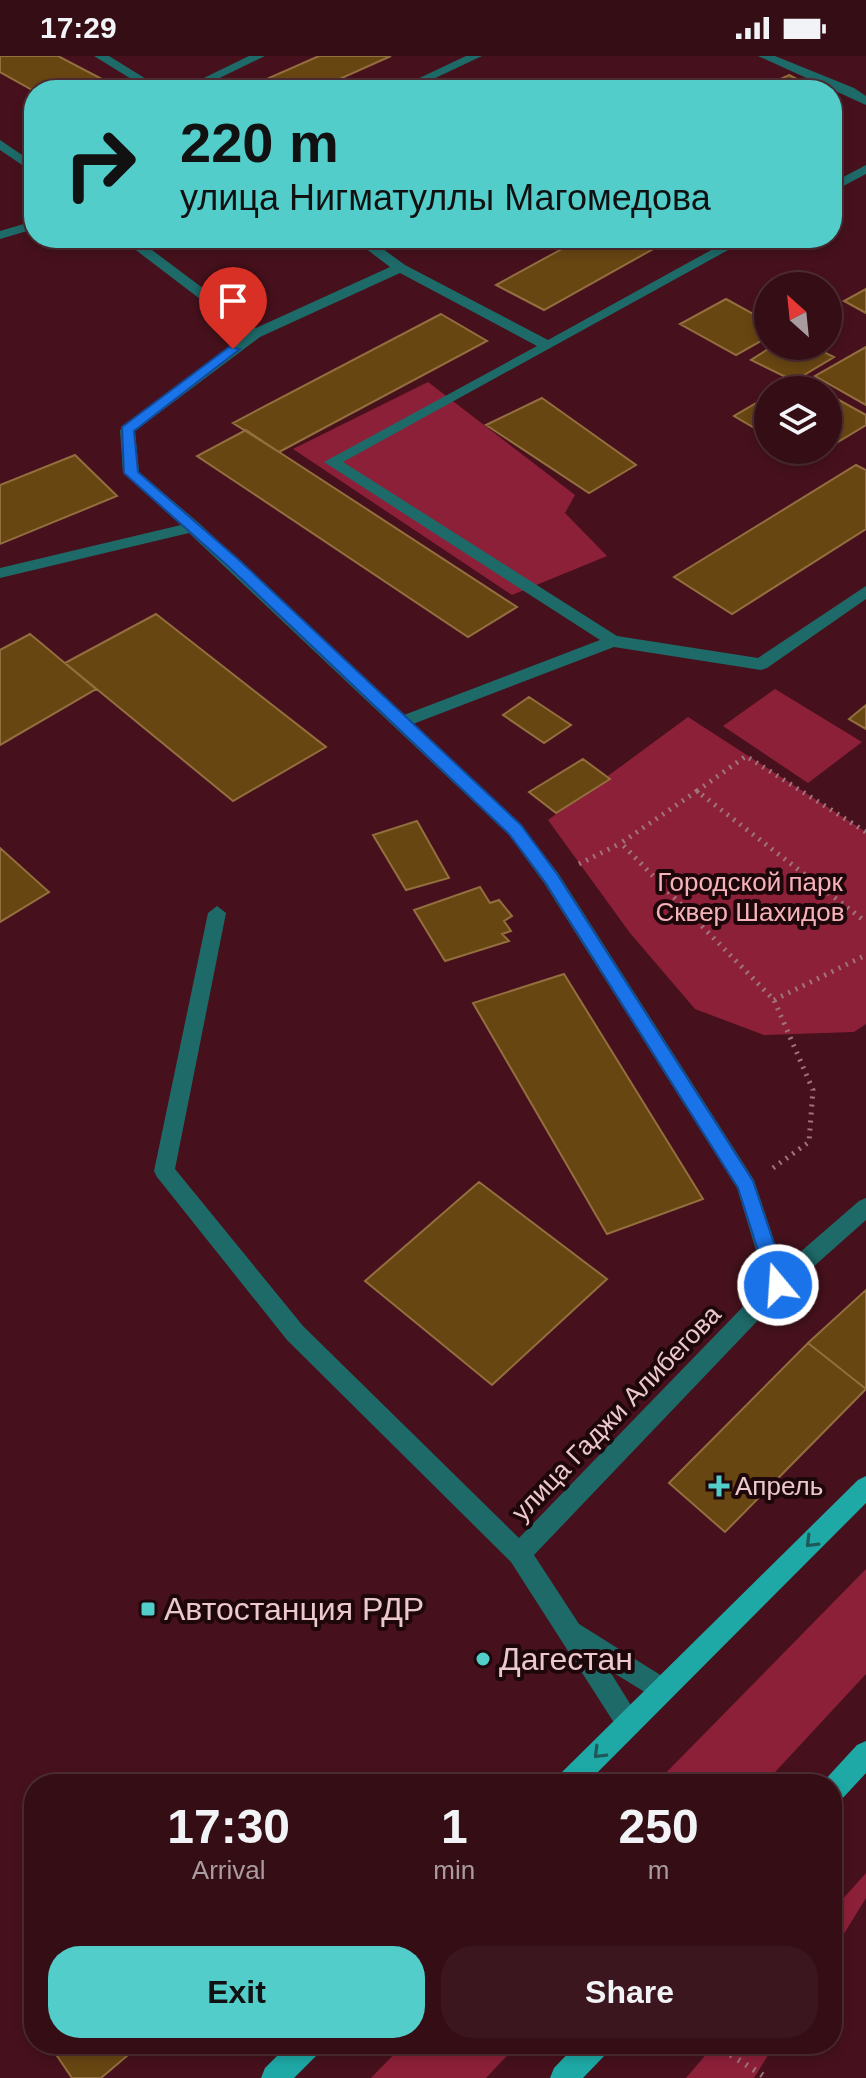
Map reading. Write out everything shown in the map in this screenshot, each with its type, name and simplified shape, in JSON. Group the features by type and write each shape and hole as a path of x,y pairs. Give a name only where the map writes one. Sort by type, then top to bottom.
{"main road":[{"path":"578,1774 866,1487"},
{"path":"842,1780 866,1754"},
{"path":"275,2078 298,2054"},
{"path":"564,2078 587,2054"}],"street":[{"path":"100,56 141,80"},
{"path":"207,80 259,56"},
{"path":"422,80 476,56"},
{"path":"764,56 823,80"},
{"path":"842,88 866,101"},
{"path":"0,144 24,162"},
{"path":"842,182 866,169"},
{"path":"0,235 24,228"},
{"path":"140,248 255,334"},
{"path":"373,248 400,268 548,346"},
{"path":"725,248 332,462 613,641 761,664 866,591"},
{"path":"400,268 255,334 127,430 131,473 194,527 515,830 551,878 747,1186 778,1285"},
{"path":"0,573 194,527"},
{"path":"401,722 613,641"},
{"path":"217,913 164,1171 295,1333 519,1554"},
{"name":"улица Гаджи Алибегова","path":"629,1723 519,1554 778,1285 866,1207"},
{"path":"571,1631 661,1690"}],"path":[{"path":"551,878 621,843 746,756 866,832"},
{"path":"697,791 866,922"},
{"path":"621,843 774,1000 813,1090 809,1142 747,1186"},
{"path":"774,1000 866,955"},
{"path":"729,2054 767,2078"}],"green space":[{"path":"428,382 575,495 565,513 607,556 512,595 293,449"},
{"path":"775,689 862,742 808,783 723,726"},
{"name":"Городской парк Сквер Шахидов","path":"688,717 866,832 866,1024 854,1032 764,1035 695,1009 630,933 548,820"},
{"path":"866,1569 866,1674 773,1774 665,1774"},
{"path":"866,1873 866,1898 842,1937 842,1900"},
{"path":"394,2054 509,2054 486,2078 371,2078"},
{"path":"706,2054 769,2054 754,2078 686,2078"}],"building":[{"path":"0,56 58,56 104,80 24,80 24,85 0,72"},
{"path":"319,56 391,56 337,80 265,80"},
{"path":"789,75 799,80 778,80"},
{"path":"564,248 655,248 544,310 496,285"},
{"path":"866,289 866,313 844,301"},
{"path":"726,299 754,314 754,345 736,355 680,324"},
{"path":"441,314 487,341 279,452 233,423"},
{"path":"866,347 866,405 842,391 842,376 815,376"},
{"path":"751,360 829,360 802,376 784,376"},
{"path":"542,398 636,465 589,493 486,425"},
{"path":"842,402 866,415 866,425 842,440"},
{"path":"754,404 754,428 734,416"},
{"path":"246,430 517,607 468,637 197,456"},
{"path":"75,455 117,496 0,544 0,485"},
{"path":"856,465 866,470 866,529 732,614 674,577"},
{"path":"156,614 326,747 233,801 65,663"},
{"path":"30,634 96,689 0,745 0,650"},
{"path":"529,697 571,725 544,743 503,715"},
{"path":"866,705 866,729 849,719"},
{"path":"583,759 610,779 556,813 529,792"},
{"path":"417,821 449,878 406,890 373,835"},
{"path":"0,848 49,892 0,922"},
{"path":"480,887 490,903 499,900 512,916 504,921 511,931 502,934 509,941 445,961 414,910"},
{"path":"564,974 703,1199 607,1234 473,1003"},
{"path":"479,1182 607,1279 492,1385 365,1281"},
{"path":"866,1290 866,1389 808,1343"},
{"path":"808,1343 866,1389 725,1532 669,1483"},
{"path":"56,2054 129,2054 101,2078 72,2078"}],"place":[{"name":"Апрель","path":"719,1486"},
{"name":"Автостанция РДР","path":"148,1609"},
{"name":"Дагестан","path":"483,1659"}],"route":[{"path":"233,349 127,430 131,473 233,563 515,830 551,878 640,1023 747,1186 778,1285"}]}
